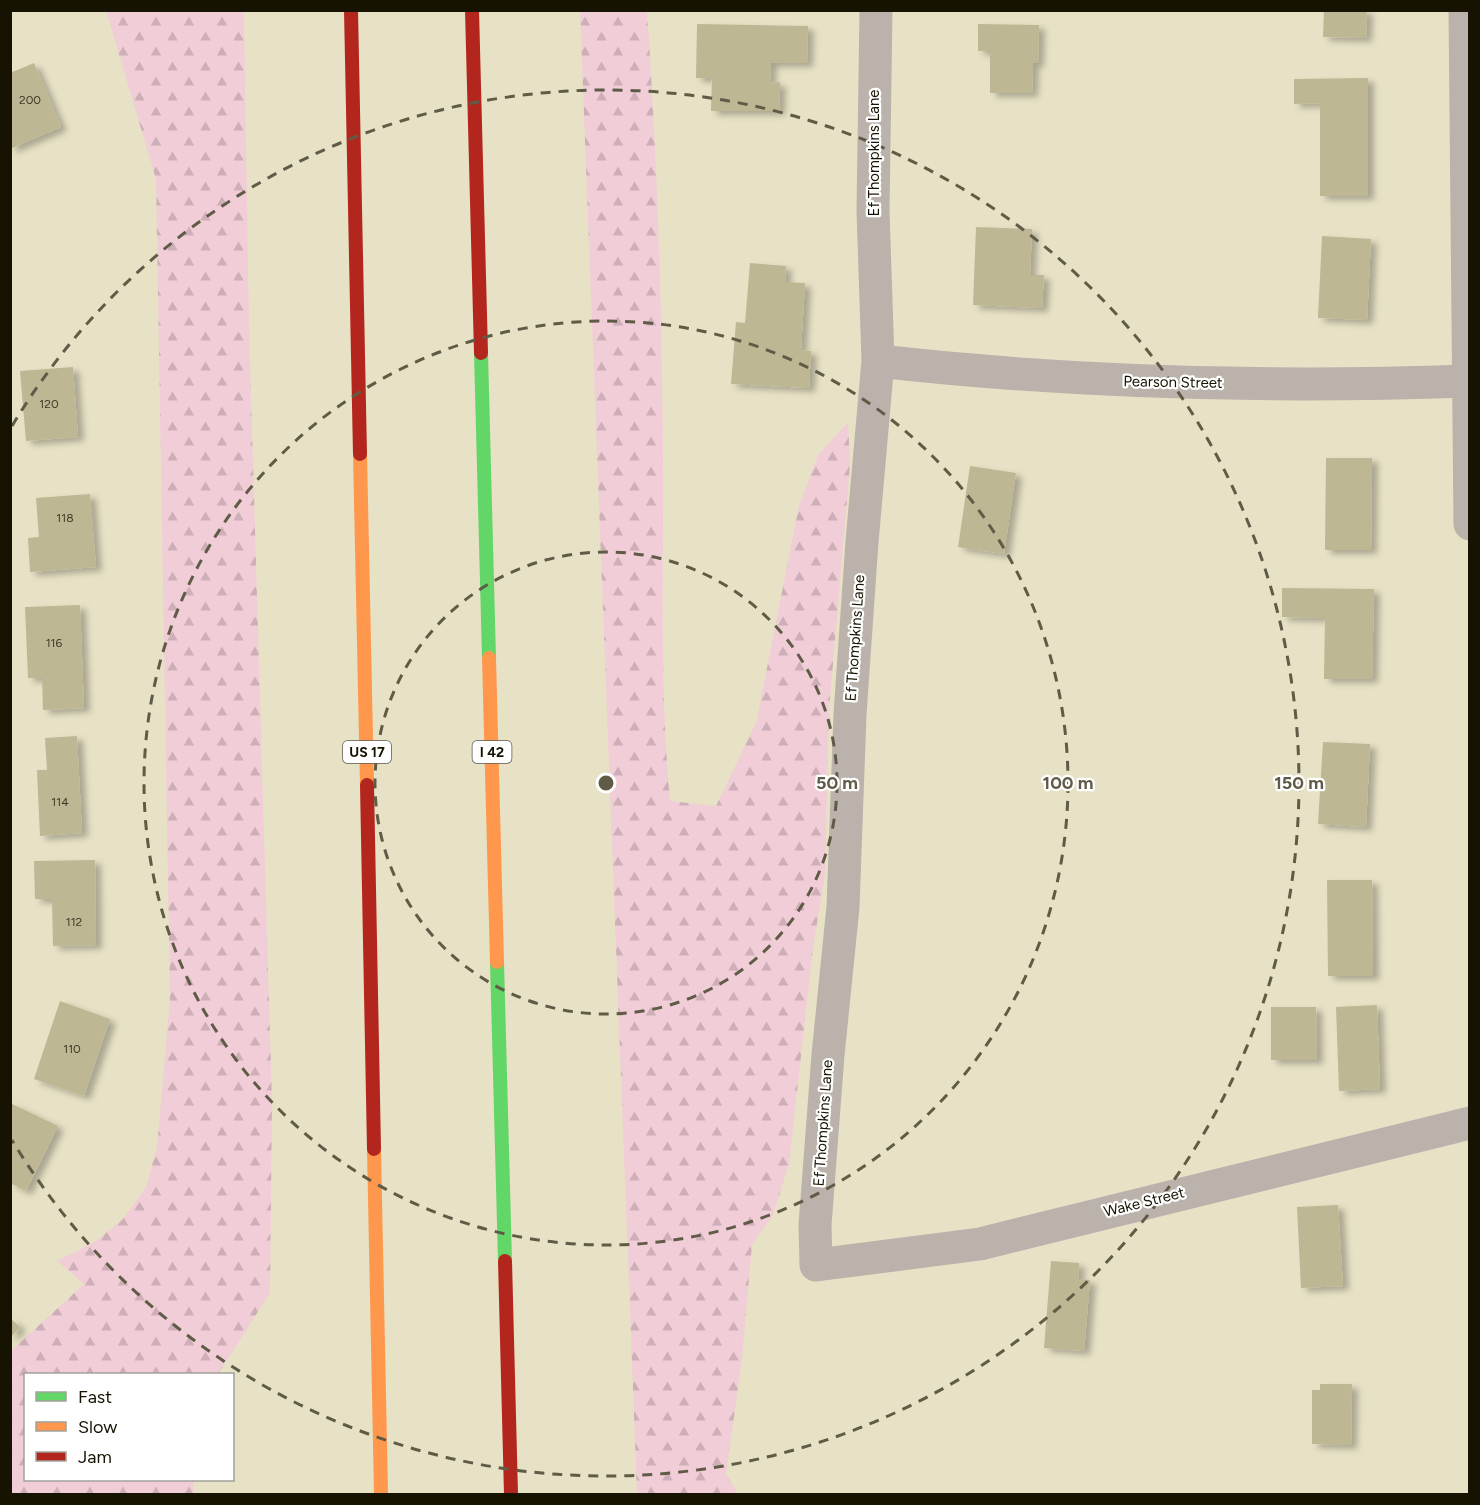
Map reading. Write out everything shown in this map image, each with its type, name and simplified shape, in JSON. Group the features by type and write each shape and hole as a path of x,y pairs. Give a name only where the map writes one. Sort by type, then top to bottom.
{"highway":[{"name":"US 17","path":"351,10 381,1494"},
{"name":"I 42","path":"472,10 511,1494"}],"street":[{"name":"Ef Thompkins Lane","path":"816,1265 815,1225 828,1055 843,907 850,714 878,361 873,211 876,10"},
{"path":"1465,10 1470,524"},
{"name":"Pearson Street","path":"878,361 981,372 1104,381 1214,384 1468,381"},
{"name":"Wake Street","path":"816,1265 980,1244 1470,1123"}],"green space":[{"path":"106,11 244,11 249,327 272,1102 270,1293 219,1373 24,1373 24,1481 194,1481 193,1494 11,1494 11,1351 84,1284 57,1261 96,1241 122,1220 146,1187 157,1147 170,998 156,179"},
{"path":"580,11 647,11 660,283 663,668 670,801 716,806 756,723 799,506 818,455 848,422 850,465 829,710 825,874 813,948 789,1164 773,1215 752,1245 742,1359 726,1474 738,1494 637,1494"}],"building":[{"path":"1324,10 1367,10 1366,38 1323,37"},
{"path":"697,24 808,26 807,63 771,63 770,83 780,82 779,111 711,111 712,78 696,78"},
{"path":"978,24 1039,25 1038,63 1033,63 1032,93 990,93 990,51 978,51"},
{"path":"34,63 61,127 10,149 10,73"},
{"path":"1368,78 1368,196 1320,196 1320,103 1294,104 1294,79"},
{"path":"976,227 1032,229 1030,275 1044,275 1042,308 973,305"},
{"path":"1322,236 1371,239 1367,320 1318,318"},
{"path":"750,263 786,266 785,282 805,283 801,350 811,351 809,388 731,384 736,322 745,323"},
{"path":"73,367 78,437 26,441 20,371"},
{"path":"1326,458 1372,458 1371,550 1325,550"},
{"path":"970,466 1016,473 1004,554 958,547"},
{"path":"90,494 96,567 30,572 28,538 39,537 36,498"},
{"path":"1282,588 1374,589 1372,679 1324,679 1325,618 1282,617"},
{"path":"80,605 84,708 43,710 42,678 28,678 25,607"},
{"path":"77,736 82,833 40,836 37,770 47,770 45,738"},
{"path":"1323,742 1370,744 1366,827 1318,824"},
{"path":"95,860 96,945 53,946 52,899 35,899 34,861"},
{"path":"1327,880 1372,880 1373,976 1328,976"},
{"path":"60,1001 110,1019 84,1096 34,1079"},
{"path":"1377,1005 1380,1089 1339,1091 1336,1007"},
{"path":"1271,1007 1316,1007 1317,1060 1271,1060"},
{"path":"10,1103 58,1126 26,1191 10,1183"},
{"path":"1338,1205 1343,1286 1301,1288 1297,1207"},
{"path":"1051,1261 1079,1263 1078,1279 1090,1280 1084,1351 1044,1348"},
{"path":"10,1318 20,1327 10,1338"},
{"path":"1320,1384 1352,1384 1351,1445 1312,1444 1312,1390 1320,1390"}],"traffic: fast":[{"path":"481,353 489,658"},
{"path":"497,962 505,1261"}],"traffic: slow":[{"path":"360,454 367,785"},
{"path":"489,658 497,962"},
{"path":"374,1149 381,1494"}],"traffic: jam":[{"path":"351,10 360,454"},
{"path":"472,10 481,353"},
{"path":"367,785 374,1149"},
{"path":"505,1261 511,1494"}]}
